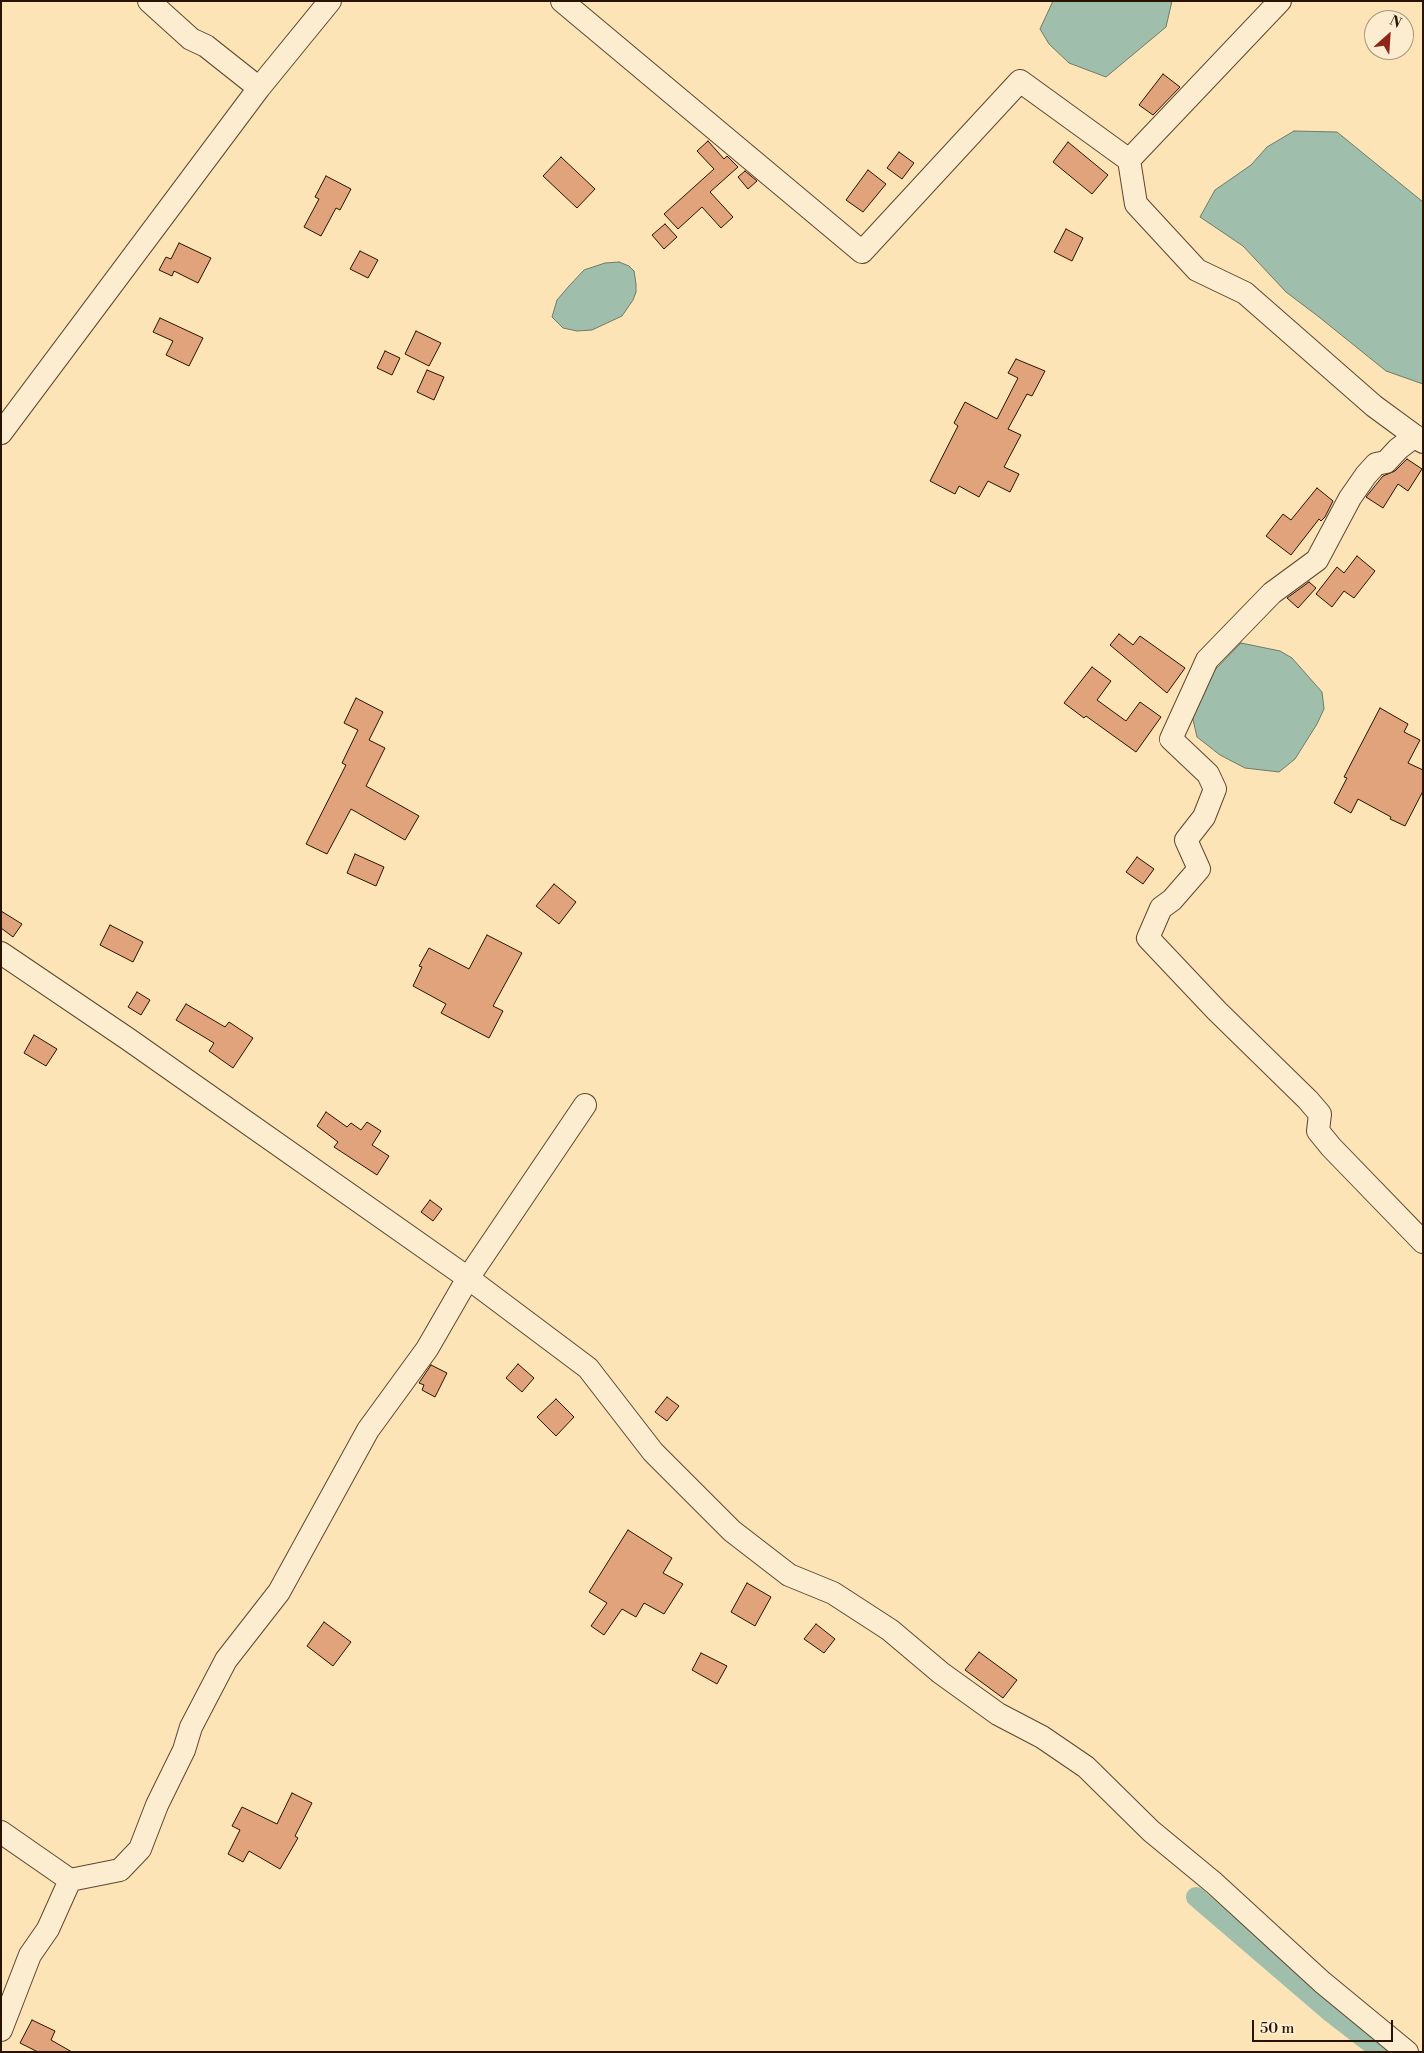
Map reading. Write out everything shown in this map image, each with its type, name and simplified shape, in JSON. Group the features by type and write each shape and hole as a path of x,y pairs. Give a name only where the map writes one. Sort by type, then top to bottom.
{"street":[{"path":"149,1 191,39 206,46 259,88"},
{"path":"1,433 259,88 330,1"},
{"path":"562,1 862,252 1020,81 1129,160 1136,204 1197,270 1245,293 1374,406 1419,439 1398,449 1386,462 1376,464 1350,498 1317,560 1272,593 1207,660 1171,739 1208,774 1215,789 1204,817 1186,840 1199,869 1172,900 1161,908 1148,938 1217,1011 1308,1100 1320,1114 1318,1131 1331,1147 1423,1242"},
{"path":"1129,160 1280,1"},
{"path":"1,953 128,1039 468,1278 588,1368 654,1452 732,1531 789,1575 833,1593 890,1630 941,1673 998,1714 1042,1737 1086,1766 1152,1831 1214,1883 1322,1982 1407,2052"},
{"path":"1,1832 70,1880 120,1870 140,1849 157,1805 184,1750 191,1727 226,1660 279,1592 368,1430 427,1349 468,1278 585,1105"},
{"path":"1,2030 30,1956 48,1929 70,1880"}],"shaded area":[{"path":"1053,1 1172,1 1166,27 1106,77 1069,63 1049,44 1040,29"},
{"path":"1294,131 1337,132 1423,202 1423,384 1386,371 1286,292 1243,246 1200,217 1215,190 1251,165 1267,147"},
{"path":"619,262 629,266 634,271 636,284 633,300 622,316 592,330 577,331 563,328 552,317 557,300 584,270 605,263"},
{"path":"1241,643 1280,651 1292,658 1322,692 1324,709 1317,724 1295,759 1279,772 1245,768 1220,755 1197,737 1191,711 1206,679"}],"building":[{"path":"1163,74 1180,87 1153,115 1139,105"},
{"path":"708,141 724,159 727,156 738,167 710,192 733,217 721,228 702,207 678,229 664,214 714,169 697,151"},
{"path":"1068,142 1108,175 1092,194 1053,162"},
{"path":"899,152 914,163 902,179 887,168"},
{"path":"561,157 595,189 577,208 543,176"},
{"path":"868,170 886,184 863,212 846,200"},
{"path":"745,171 757,181 748,189 738,177"},
{"path":"326,176 351,189 340,210 336,208 321,236 304,227 319,199 315,197"},
{"path":"665,224 677,237 664,249 652,235"},
{"path":"1066,229 1083,238 1072,261 1054,252"},
{"path":"179,243 211,258 198,283 174,271 172,276 159,270 166,257 171,259"},
{"path":"360,251 378,260 368,278 350,269"},
{"path":"160,318 203,338 189,366 166,355 173,341 153,332"},
{"path":"416,331 441,343 429,366 405,354"},
{"path":"385,351 400,358 392,375 377,368"},
{"path":"1016,359 1045,371 1032,396 1027,394 1008,429 1021,435 1004,467 1019,474 1010,492 988,481 979,497 959,486 955,494 930,481 958,426 954,423 965,402 997,419 1018,378 1008,373"},
{"path":"427,370 444,377 434,400 417,392"},
{"path":"1407,459 1422,469 1408,491 1398,484 1383,508 1366,497 1383,476 1395,471"},
{"path":"1317,488 1333,501 1325,517 1321,521 1319,519 1291,555 1266,536 1283,514 1291,520"},
{"path":"1357,556 1375,571 1354,598 1344,591 1332,607 1316,594 1337,567 1344,573"},
{"path":"1309,582 1316,588 1298,608 1287,598"},
{"path":"1119,634 1133,645 1140,636 1185,668 1167,693 1110,645"},
{"path":"1092,667 1111,681 1097,700 1126,721 1140,702 1161,717 1136,752 1086,716 1084,718 1064,703"},
{"path":"356,698 383,712 369,740 385,748 366,786 419,816 405,840 351,809 327,854 306,844 346,765 342,763 358,730 344,723"},
{"path":"1380,708 1408,724 1404,732 1420,740 1408,763 1423,770 1423,791 1405,826 1358,799 1351,813 1334,803 1347,778 1344,777"},
{"path":"355,854 384,867 376,886 347,873"},
{"path":"1137,857 1154,869 1143,884 1126,872"},
{"path":"554,884 576,902 559,924 536,906"},
{"path":"1,911 22,924 13,937 1,928"},
{"path":"110,925 143,942 133,962 100,945"},
{"path":"487,935 522,953 493,1006 503,1011 489,1038 441,1013 446,1004 413,986 422,967 419,966 429,948 469,969"},
{"path":"137,992 150,1000 141,1015 128,1007"},
{"path":"186,1004 225,1027 229,1022 253,1038 233,1068 209,1051 214,1043 176,1020"},
{"path":"34,1035 57,1049 46,1066 24,1053"},
{"path":"326,1112 347,1127 351,1123 361,1130 367,1122 381,1131 372,1145 389,1156 377,1175 334,1147 338,1142 317,1126"},
{"path":"430,1200 442,1209 433,1221 421,1212"},
{"path":"518,1364 534,1378 522,1392 506,1378"},
{"path":"431,1365 447,1373 435,1397 422,1390 424,1385 419,1383"},
{"path":"667,1397 679,1406 667,1421 655,1412"},
{"path":"556,1399 574,1417 556,1436 537,1417"},
{"path":"628,1530 672,1558 663,1573 683,1584 664,1614 644,1603 636,1617 622,1609 604,1635 591,1626 607,1603 589,1592"},
{"path":"747,1583 771,1597 755,1626 731,1612"},
{"path":"324,1622 351,1642 333,1666 307,1646"},
{"path":"816,1624 835,1639 824,1653 804,1639"},
{"path":"979,1652 1017,1680 1003,1698 965,1670"},
{"path":"701,1653 727,1666 717,1684 692,1670"},
{"path":"292,1793 312,1803 295,1836 298,1838 280,1869 249,1851 243,1862 228,1854 240,1830 232,1826 242,1807 277,1824"},
{"path":"32,2020 55,2031 51,2040 72,2052 38,2052 20,2043"}],"waterway":[{"path":"1196,1897 1329,2011 1382,2052"}]}
